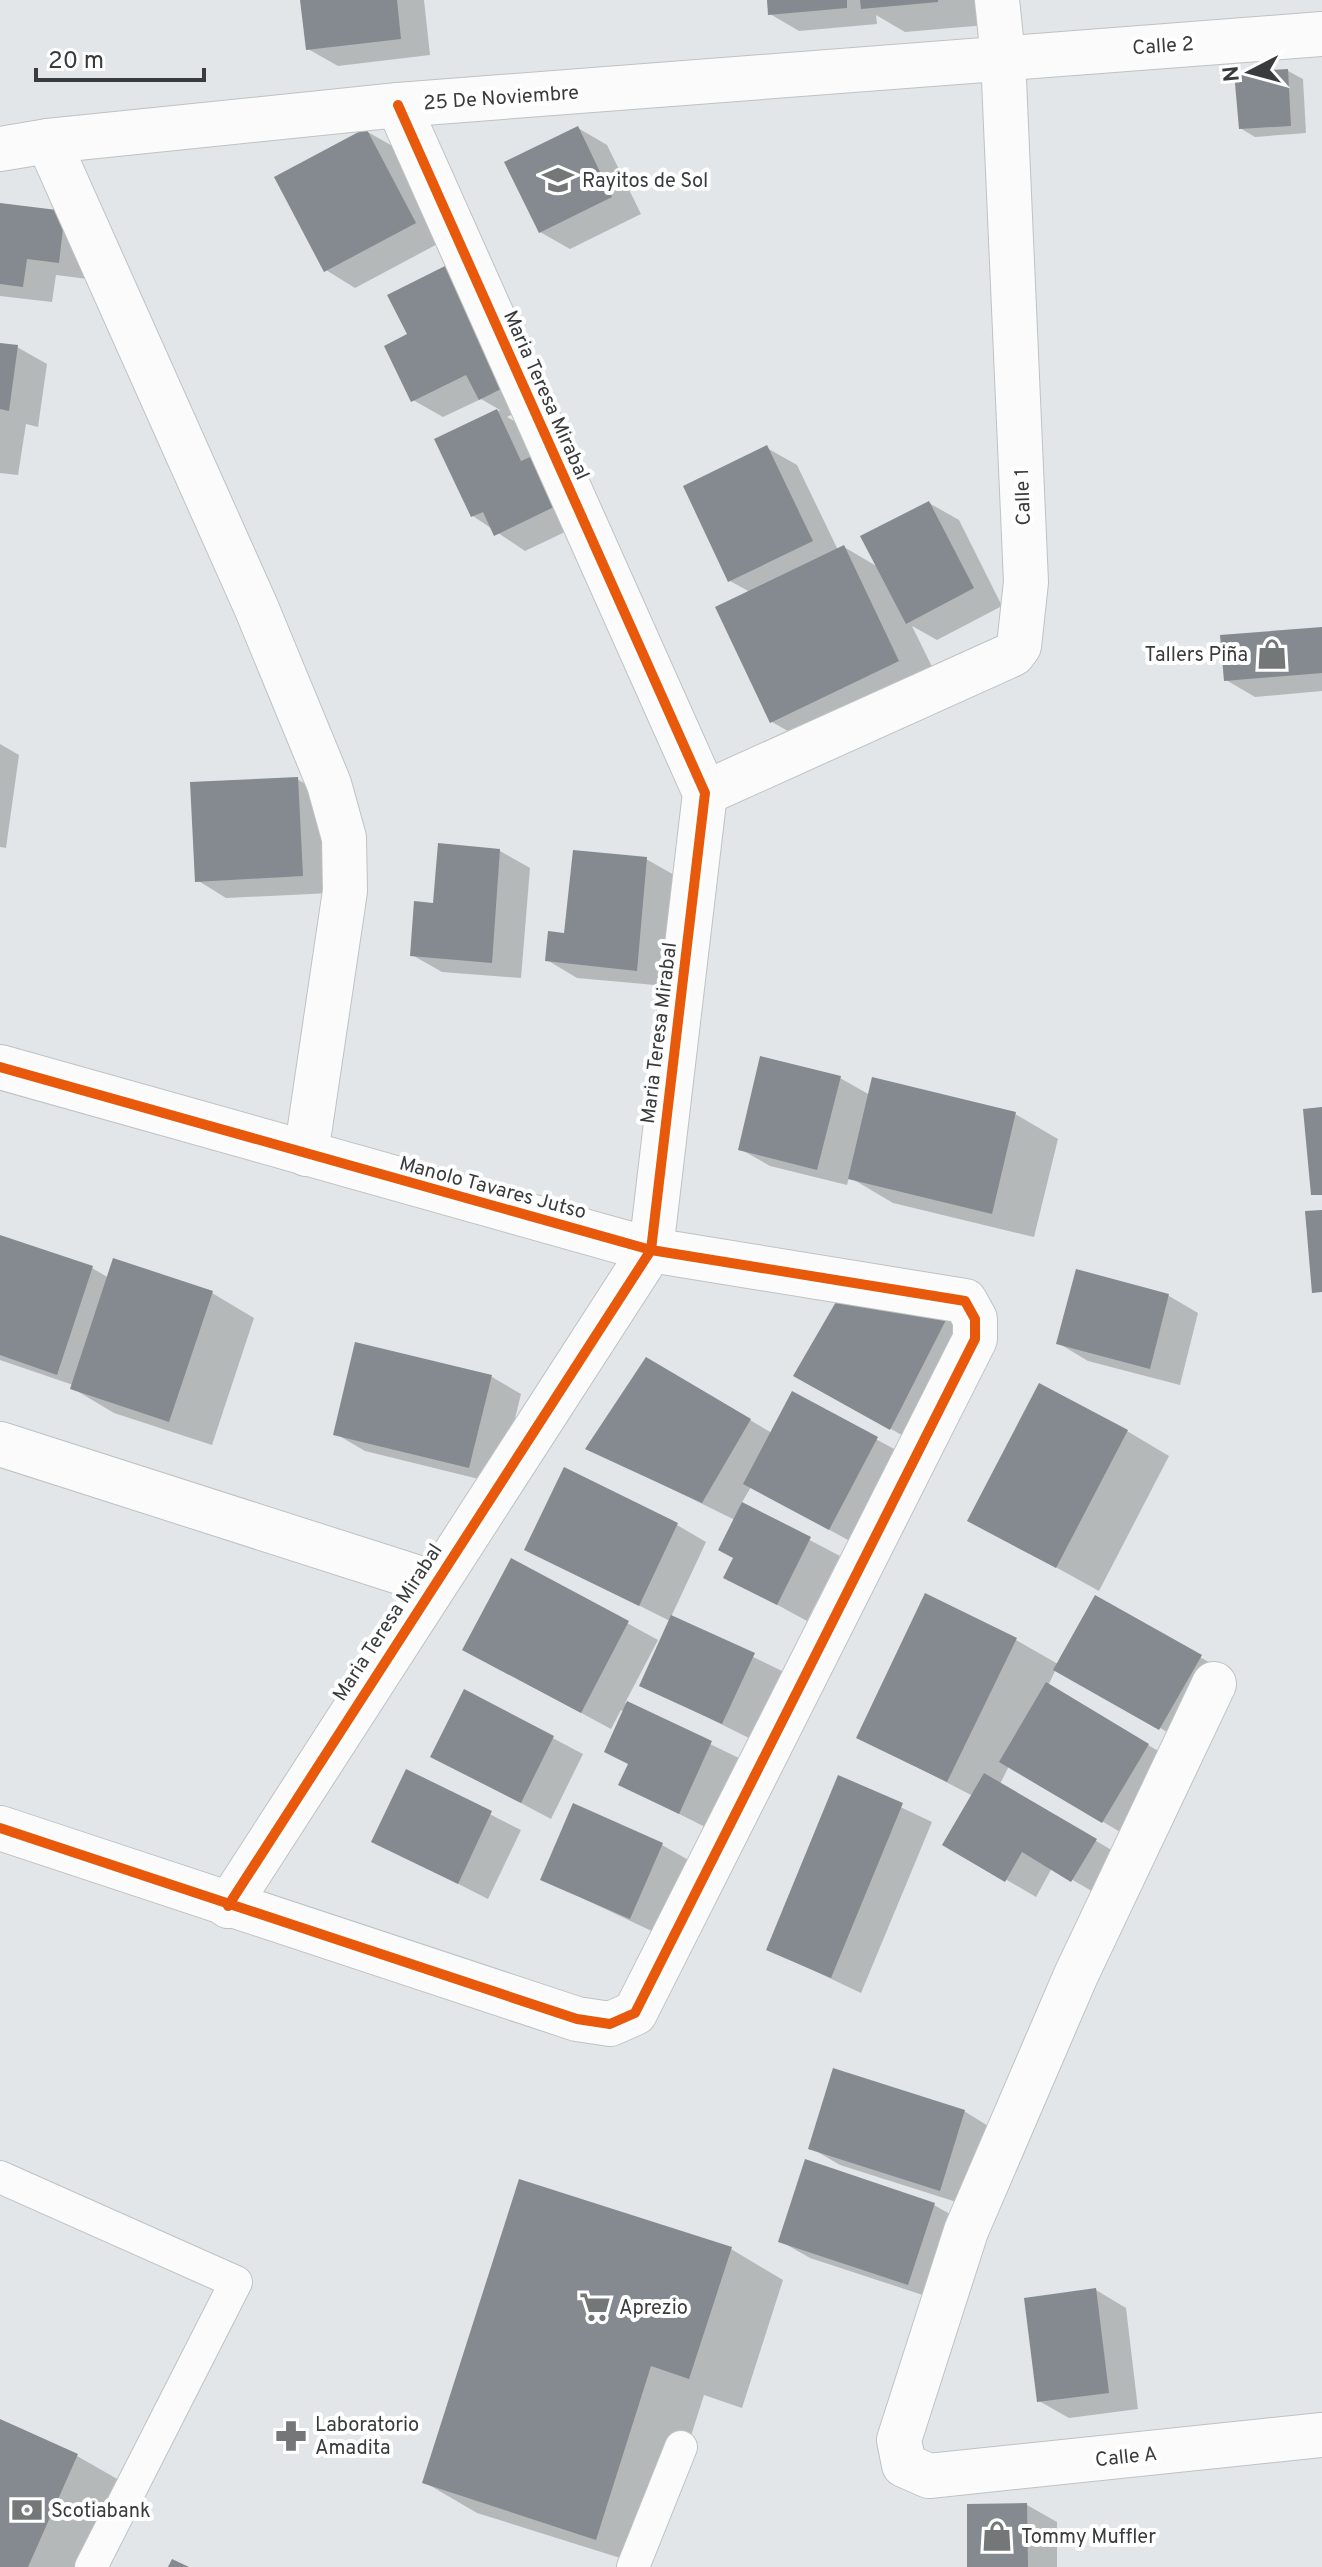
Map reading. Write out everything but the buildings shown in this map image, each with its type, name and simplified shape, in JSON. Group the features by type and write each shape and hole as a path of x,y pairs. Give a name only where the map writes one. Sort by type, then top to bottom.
{"street":[{"name":"Calle 1","path":"705,793 1013,654 1019,646 1026,582 1003,57 997,0"},
{"name":"Calle 2","path":"1003,57 1322,34"},
{"name":"25 De Noviembre","path":"0,149 48,141 398,105 1003,57"},
{"name":"Maria Teresa Mirabal","path":"228,1906 651,1250 705,793 398,105"},
{"path":"48,141 256,607 329,784 344,838 345,891 306,1154"},
{"name":"Manolo Tavares Jutso","path":"0,1067 651,1250 965,1301 975,1319 975,1339 635,2013 610,2024 577,2019 228,1906"},
{"path":"0,1444 434,1583"},
{"name":"Calle A","path":"1214,1684 1076,1975 966,2231 899,2440 904,2465 929,2476 1322,2435"},
{"path":"0,1828 228,1906"}],"lane":[{"path":"0,2177 236,2282 91,2567"},
{"path":"633,2567 681,2447"}],"cycle path":[{"path":"228,1906 651,1250 705,793 398,105"},
{"path":"0,1067 651,1250 965,1301 975,1319 975,1339 635,2013 610,2024 577,2019 0,1828"}],"place":[{"name":"Rayitos de Sol","path":"558,180"},
{"name":"Tallers Piña","path":"1272,654"},
{"name":"Aprezio","path":"595,2307"},
{"name":"Laboratorio Amadita","path":"291,2436"},
{"name":"Scotiabank","path":"27,2510"},
{"name":"Tommy Muffler","path":"997,2536"}]}
